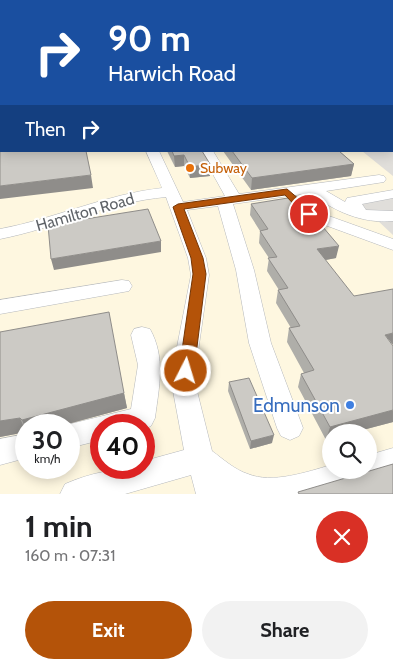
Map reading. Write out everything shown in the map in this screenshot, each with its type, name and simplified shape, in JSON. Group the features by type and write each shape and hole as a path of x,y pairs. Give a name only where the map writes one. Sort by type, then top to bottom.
{"street":[{"path":"152,152 197,258 200,274 187,352 185,391 200,459 211,494"},
{"path":"206,152 229,200 260,343 290,428"},
{"name":"Hamilton Road","path":"0,234 45,225 138,196 174,200 229,200 380,179"},
{"path":"313,188 331,202 359,212 386,217 393,216"},
{"path":"287,192 309,214 393,245"},
{"path":"359,212 352,201 393,194"},
{"path":"0,307 122,286"},
{"path":"142,335 150,365 143,414"},
{"path":"0,452 15,449"},
{"path":"200,459 225,478 256,491 293,489 330,479"},
{"path":"75,494 200,459"},
{"path":"377,466 393,461"}],"shaded area":[{"path":"0,152 393,152 393,494 0,494"},
{"path":"363,152 393,152 393,176"},
{"path":"393,197 393,235 358,202"}],"building":[{"path":"0,152 86,152 91,175 0,186"},
{"path":"172,152 203,152 210,164 190,167 184,155 174,156"},
{"path":"233,152 340,152 354,164 252,178"},
{"path":"294,197 306,207 339,246 317,249 354,296 393,289 393,333 385,335 393,346 393,410 341,424 328,424 301,374 314,370 289,328 300,326 278,290 288,288 268,258 277,257 260,231 268,229 251,204"},
{"path":"148,209 161,241 51,259 48,225"},
{"path":"109,312 124,393 45,414 15,414 15,419 0,421 0,332"},
{"path":"249,378 274,435 251,441 229,382"},
{"path":"393,464 393,494 299,494 298,492 342,479 377,479 377,469"}],"place":[{"name":"Subway","path":"190,168"},
{"name":"Edmunson","path":"350,405"}],"route":[{"path":"186,371 187,352 200,274 192,241 178,207 287,192 309,214"}]}
